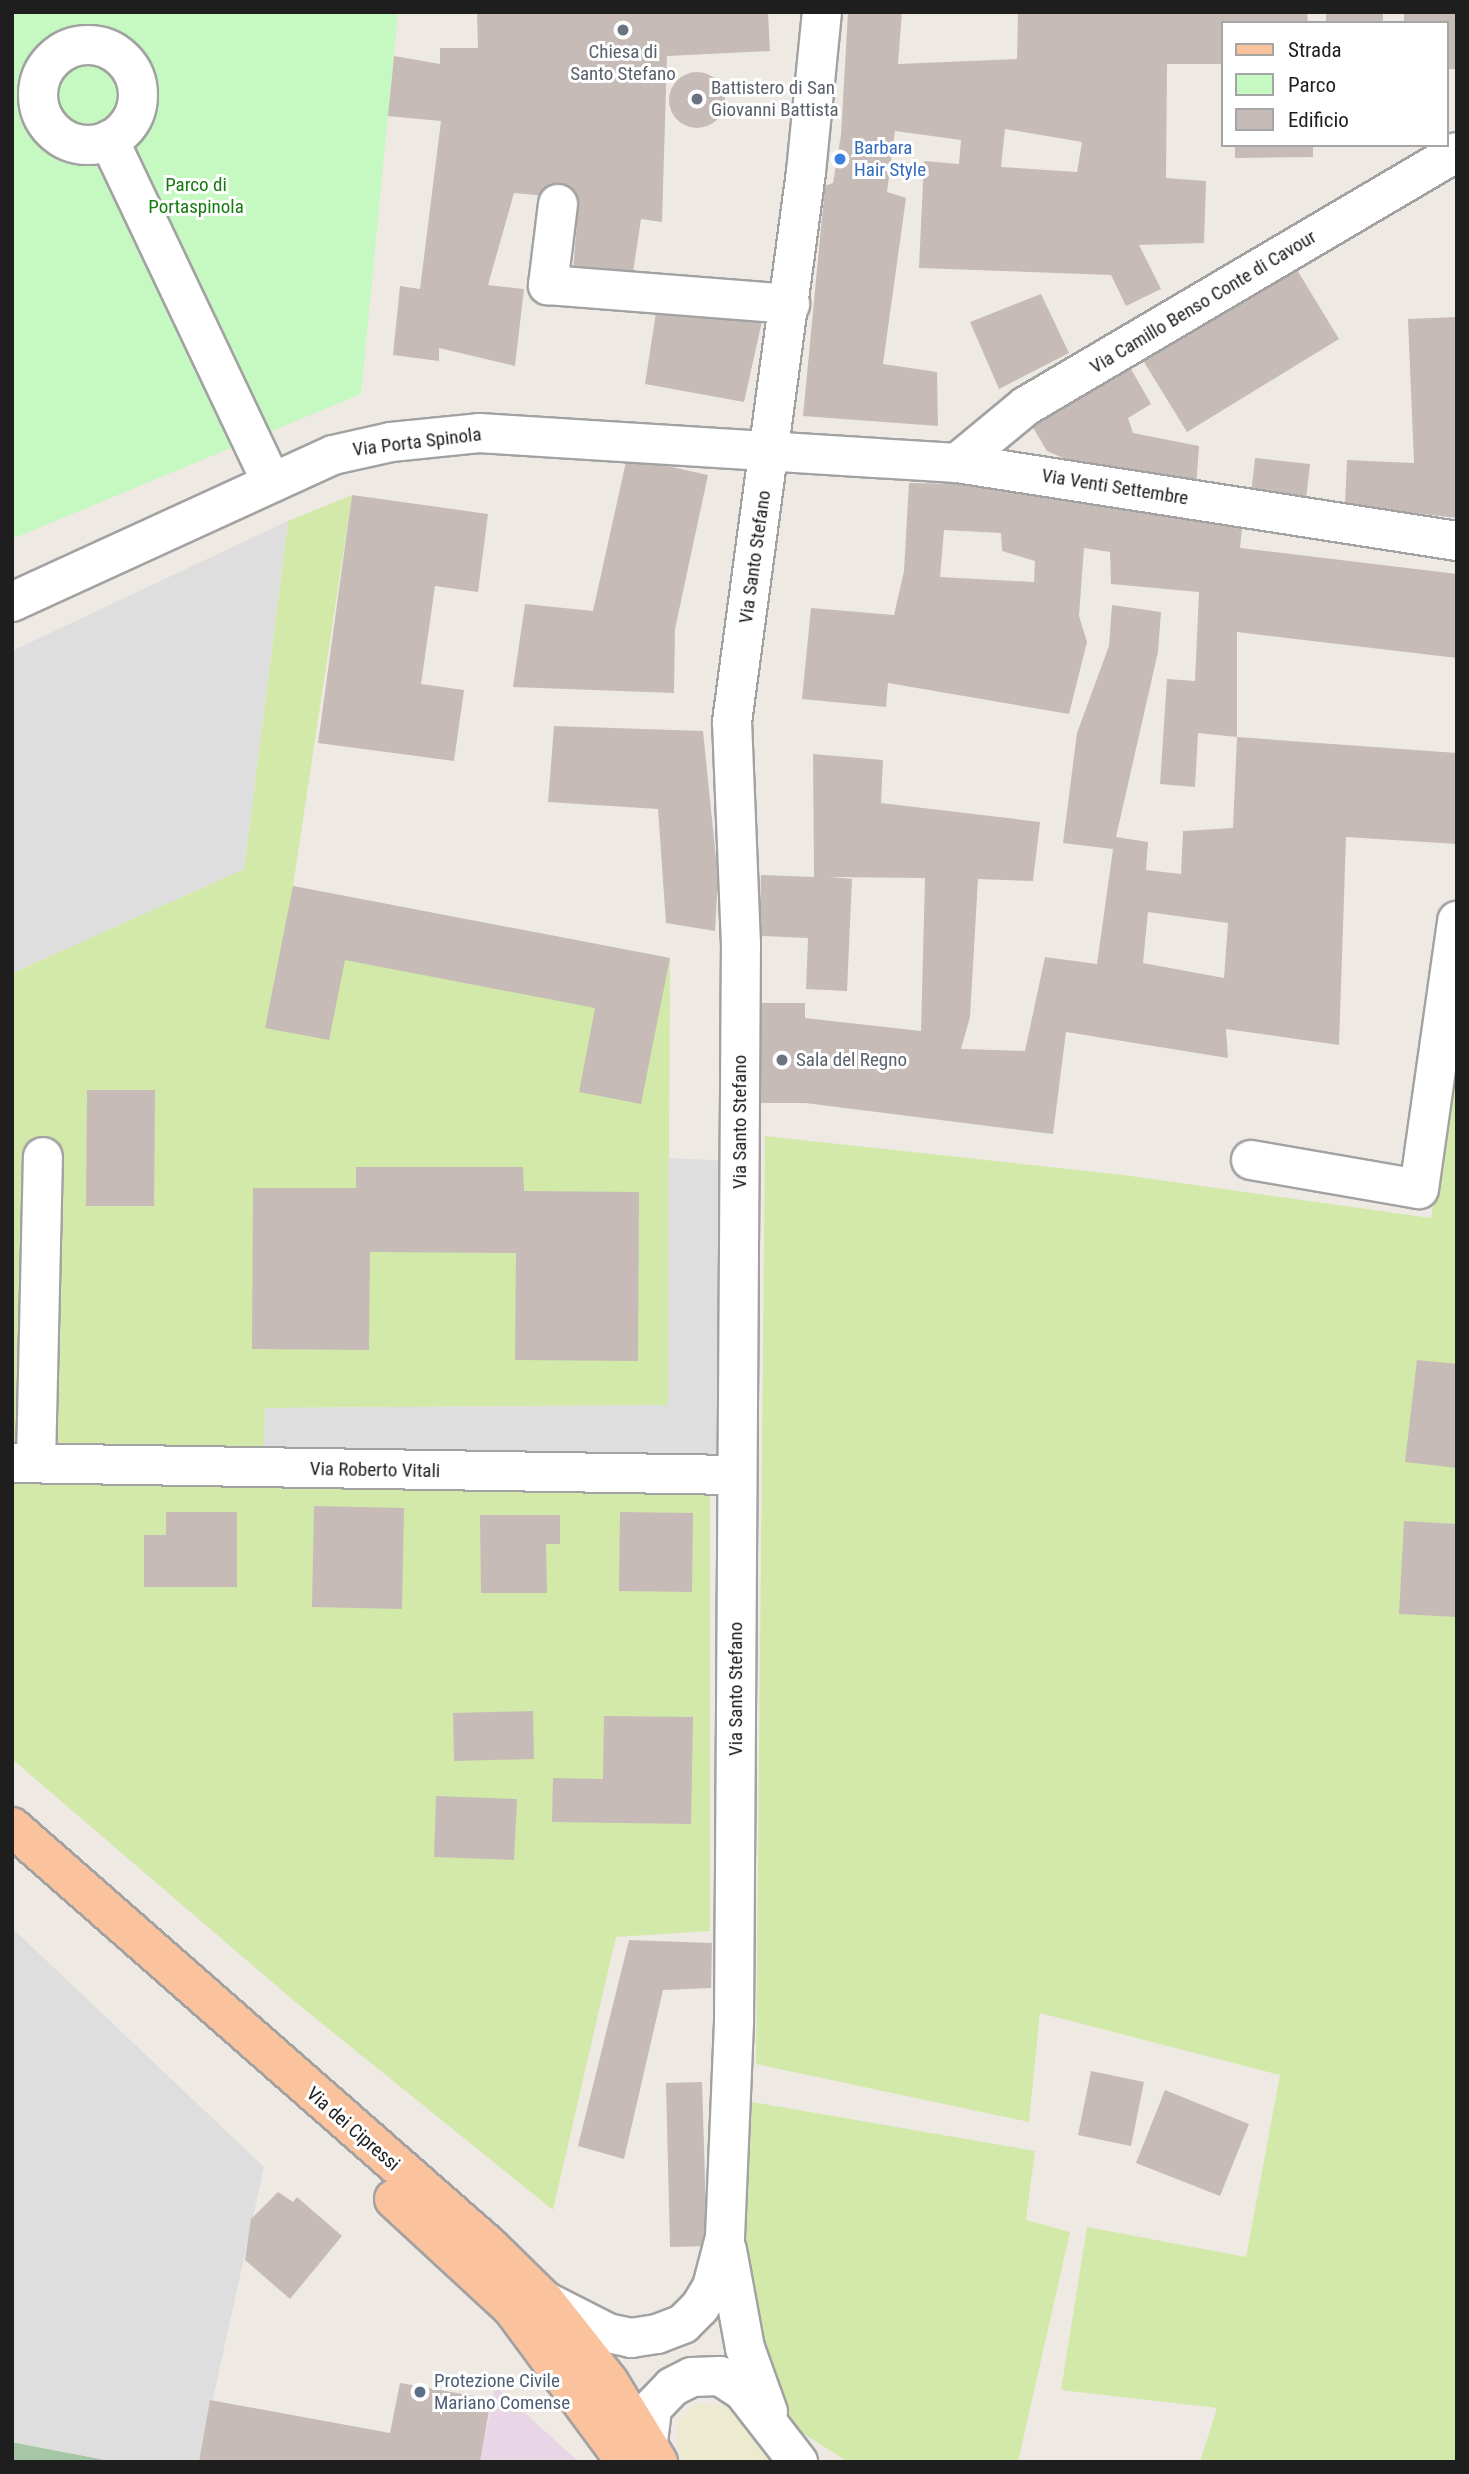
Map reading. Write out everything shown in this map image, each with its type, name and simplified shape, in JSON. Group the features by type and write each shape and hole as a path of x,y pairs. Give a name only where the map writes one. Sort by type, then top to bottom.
{"main road":[{"name":"Via dei Cipressi","path":"12,1827 489,2246 545,2301 609,2382 644,2455"},
{"name":"Via dei Cipressi","path":"12,1857 512,2308 644,2455"}],"street":[{"name":"Via Santo Stefano","path":"545,2301 608,2333 631,2338 657,2334 683,2324 700,2306 712,2287 724,2237 734,2022 741,945 732,722 771,451 822,12"},
{"path":"109,140 271,481"},
{"name":"Via Camillo Benso Conte di Cavour","path":"957,463 1026,406 1457,152"},
{"path":"558,204 548,285 789,304"},
{"name":"Via Porta Spinola","path":"12,602 271,481 351,449 479,433 771,451"},
{"name":"Via Venti Settembre","path":"771,451 957,463 1457,541"},
{"path":"1251,1160 1419,1189 1457,921"},
{"path":"24,1463 43,1157"},
{"name":"Via Roberto Vitali","path":"24,1463 737,1475"},
{"name":"Via Santo Stefano","path":"724,2237 745,2348 787,2449"},
{"path":"644,2455 652,2408 672,2387 692,2377 720,2376 743,2391 787,2449"}],"shaded area":[{"path":"288,521 244,869 12,973 12,651"},
{"path":"668,1158 739,1161 737,1475 263,1468 265,1408 668,1405"},
{"path":"12,1928 264,2167 199,2462 116,2462 12,2442"},
{"path":"495,2386 579,2462 480,2462"},
{"path":"698,2403 726,2406 777,2462 683,2462 678,2446 678,2421"}],"green space":[{"name":"Parco di Portaspinola","path":"12,12 398,12 361,394 12,539"},
{"path":"352,495 293,886 670,958 668,1405 266,1408 710,1486 710,1931 616,1937 553,2210 299,2005 12,1759 12,973 244,869 288,521"},
{"path":"1457,1066 1457,2462 1200,2462 1217,2408 1061,2390 1087,2227 1246,2257 1280,2075 1040,2013 1029,2122 756,2064 765,1136 1123,1175 1431,1218"},
{"path":"752,2102 1035,2151 1026,2220 1070,2232 1018,2462 848,2462 790,2425 744,2283"},
{"path":"12,2442 116,2462 12,2462"}],"building":[{"path":"477,12 768,12 770,51 667,56 662,222 641,219 632,279 573,270 579,199 514,193 488,285 524,289 515,366 439,348 439,361 393,355 400,286 420,289 441,121 388,116 394,56 440,64 440,48 478,48"},
{"path":"848,12 902,12 898,64 1017,59 1018,12 1307,12 1308,21 1220,21 1220,64 1167,64 1166,178 1206,181 1204,243 1139,245 1161,289 1126,306 1111,275 919,268 924,161 959,164 961,140 895,131 887,192 906,198 883,364 937,372 938,426 803,416 825,186 833,183 841,135","holes":["1005,129 1082,142 1077,172 1001,167"]},
{"path":"1326,12 1383,12 1383,21 1326,21"},
{"path":"1404,12 1457,12 1457,69 1448,69 1448,21 1404,21"},
{"name":"Battistero di San Giovanni Battista","path":"697,72 708,74 717,80 723,89 723,111 717,120 708,126 697,128 686,126 677,120 671,111 669,100 671,89 677,80 686,74"},
{"path":"1235,147 1313,147 1313,157 1235,158"},
{"path":"1288,255 1339,339 1187,432 1136,349"},
{"path":"1041,294 1069,353 999,389 970,322"},
{"path":"657,306 763,317 744,402 645,384"},
{"path":"1457,317 1457,518 1345,505 1347,460 1414,463 1408,319"},
{"path":"1127,362 1151,404 1128,418 1133,433 1199,446 1196,487 1086,468 1047,451 1029,421"},
{"path":"627,457 708,475 675,629 674,693 513,687 525,604 593,611"},
{"path":"1255,458 1310,464 1306,499 1251,495"},
{"path":"909,483 964,484 1243,518 1240,548 1457,574 1457,658 1237,632 1237,737 1198,733 1195,787 1160,784 1167,679 1195,681 1199,592 1111,584 1110,552 1084,548 1079,616 1087,642 1069,714 888,683 886,707 802,699 811,608 894,615 904,571","holes":["944,530 1001,533 1002,551 1035,561 1034,582 940,577"]},
{"path":"352,495 488,514 478,592 435,586 421,684 464,690 454,761 318,743"},
{"path":"1112,605 1161,612 1158,652 1116,837 1148,842 1146,870 1181,874 1183,831 1233,828 1237,737 1457,753 1457,844 1346,837 1339,1045 1226,1029 1228,1058 1066,1032 1053,1134 805,1103 758,1103 758,1003 805,1003 805,1018 921,1031 925,878 829,877 852,879 847,991 806,989 808,938 759,936 761,875 814,877 813,754 883,760 881,803 1040,822 1033,881 978,879 970,1017 961,1049 1025,1051 1045,957 1097,964 1113,849 1063,843 1077,733 1109,646","holes":["1148,912 1228,923 1224,978 1143,963"]},
{"path":"554,726 703,731 718,878 715,931 666,923 658,809 548,802"},
{"path":"293,886 670,958 641,1104 579,1092 595,1008 345,960 329,1040 265,1028"},
{"path":"87,1090 155,1090 154,1206 86,1206"},
{"path":"356,1167 523,1167 524,1191 639,1192 638,1361 515,1360 516,1253 370,1252 369,1350 252,1349 253,1188 356,1188"},
{"path":"1417,1360 1457,1364 1457,1468 1405,1462"},
{"path":"314,1506 404,1508 402,1609 312,1607"},
{"path":"166,1512 237,1512 237,1587 144,1587 144,1535 166,1535"},
{"path":"620,1512 693,1513 692,1592 619,1591"},
{"path":"480,1515 560,1515 560,1544 546,1544 547,1593 481,1593"},
{"path":"1404,1521 1457,1524 1457,1617 1399,1614"},
{"path":"533,1711 534,1759 454,1761 453,1713"},
{"path":"604,1716 693,1717 691,1824 552,1822 553,1778 603,1779"},
{"path":"436,1796 517,1799 514,1860 434,1857"},
{"path":"629,1940 712,1943 711,1988 663,1990 624,2159 578,2146"},
{"path":"1091,2071 1144,2082 1131,2146 1078,2135"},
{"path":"702,2082 707,2246 670,2247 666,2083"},
{"path":"1165,2090 1249,2124 1220,2196 1136,2163"},
{"path":"278,2192 293,2202 297,2197 342,2236 290,2299 245,2260 251,2219"},
{"path":"400,2383 491,2399 480,2462 199,2462 210,2400 390,2433"}],"place":[{"name":"Chiesa di Santo Stefano","path":"623,30"},
{"name":"Battistero di San Giovanni Battista","path":"697,99"},
{"name":"Barbara Hair Style","path":"840,159"},
{"name":"Sala del Regno","path":"782,1060"},
{"name":"Protezione Civile Mariano Comense","path":"420,2392"}]}
